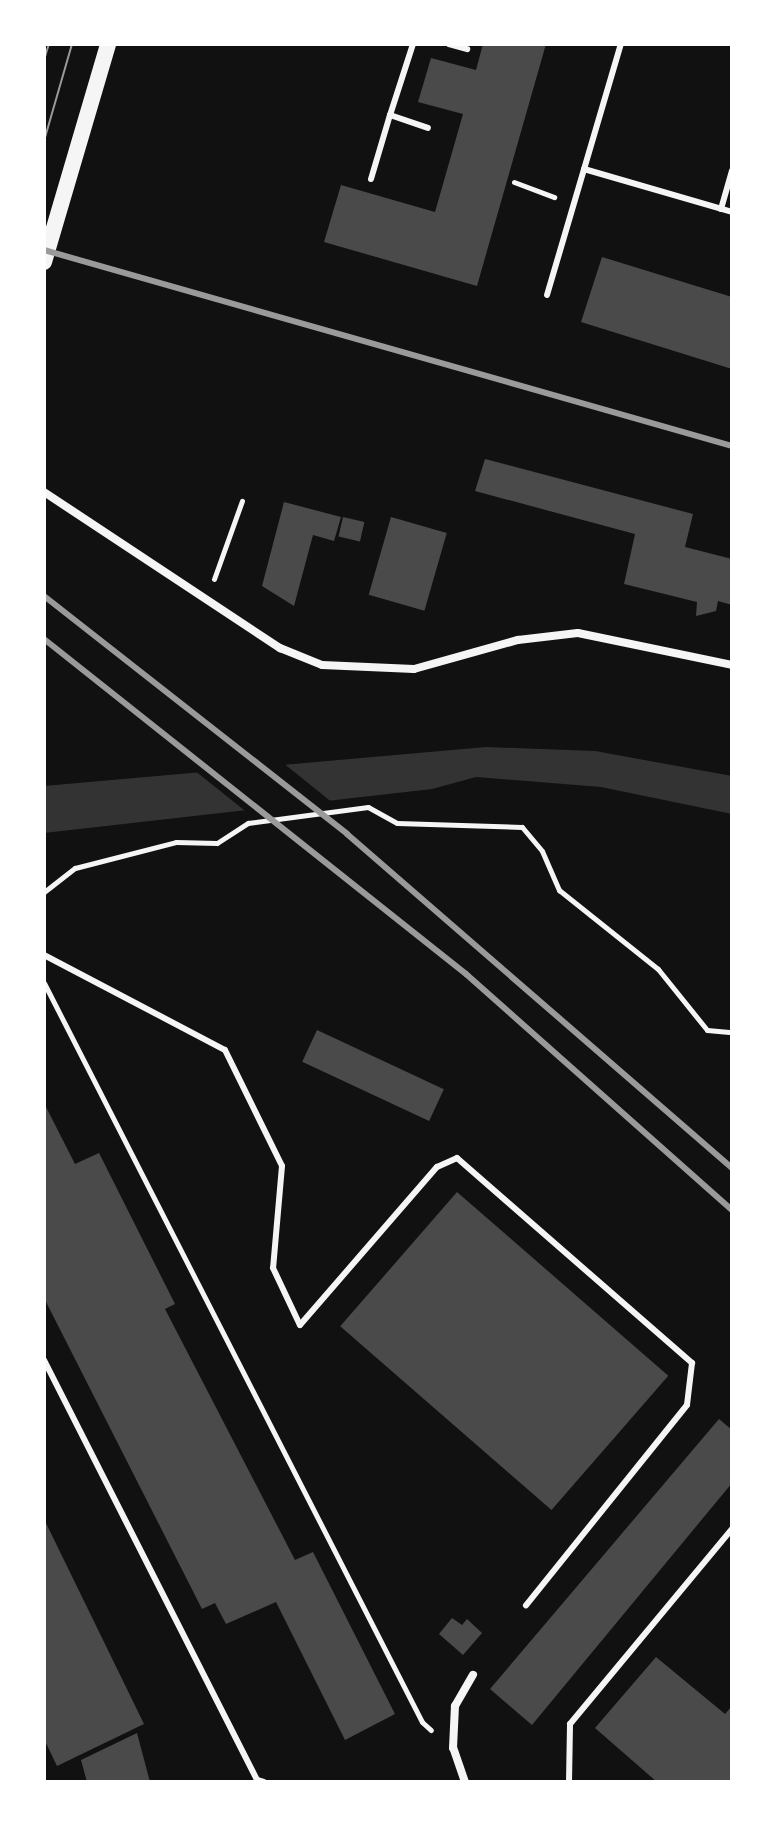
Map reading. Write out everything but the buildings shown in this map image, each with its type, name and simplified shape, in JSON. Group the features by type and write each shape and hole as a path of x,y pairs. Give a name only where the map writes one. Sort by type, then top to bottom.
{"main road":[{"path":"44,262 108,44"}],"street":[{"path":"44,492 280,648 347,670 414,669 518,640 578,633 732,665"},
{"path":"465,1782 453,1748 455,1706 473,1675"}],"lane":[{"path":"371,179 413,44"},
{"path":"449,44 467,49"},
{"path":"547,295 621,44"},
{"path":"390,115 428,128"},
{"path":"584,169 732,212"},
{"path":"721,209 732,171"},
{"path":"44,955 225,1050 282,1166 273,1268 300,1325 437,1167 457,1158 692,1363 687,1405 526,1605"},
{"path":"44,1360 257,1780 264,1782"},
{"path":"569,1782 570,1724 732,1529"}],"path":[{"path":"514,182 574,205"},
{"path":"207,598 242,501"},
{"path":"44,892 75,868 176,842 217,843 248,823 368,807 397,823 522,827 542,851 559,890 658,969 707,1030 732,1032"},
{"path":"44,983 422,1722 453,1748"}],"shaded area":[{"path":"486,747 595,751 732,776 732,814 601,787 476,777 432,789 44,833 44,786"}],"pier":[{"path":"282,762 334,804 249,814 194,770"}],"tram line":[{"path":"44,60 49,44"},
{"path":"44,141 72,44"}],"railway":[{"path":"44,250 732,446"},
{"path":"44,596 347,834 732,1168"},
{"path":"44,639 466,974 732,1210"}]}
